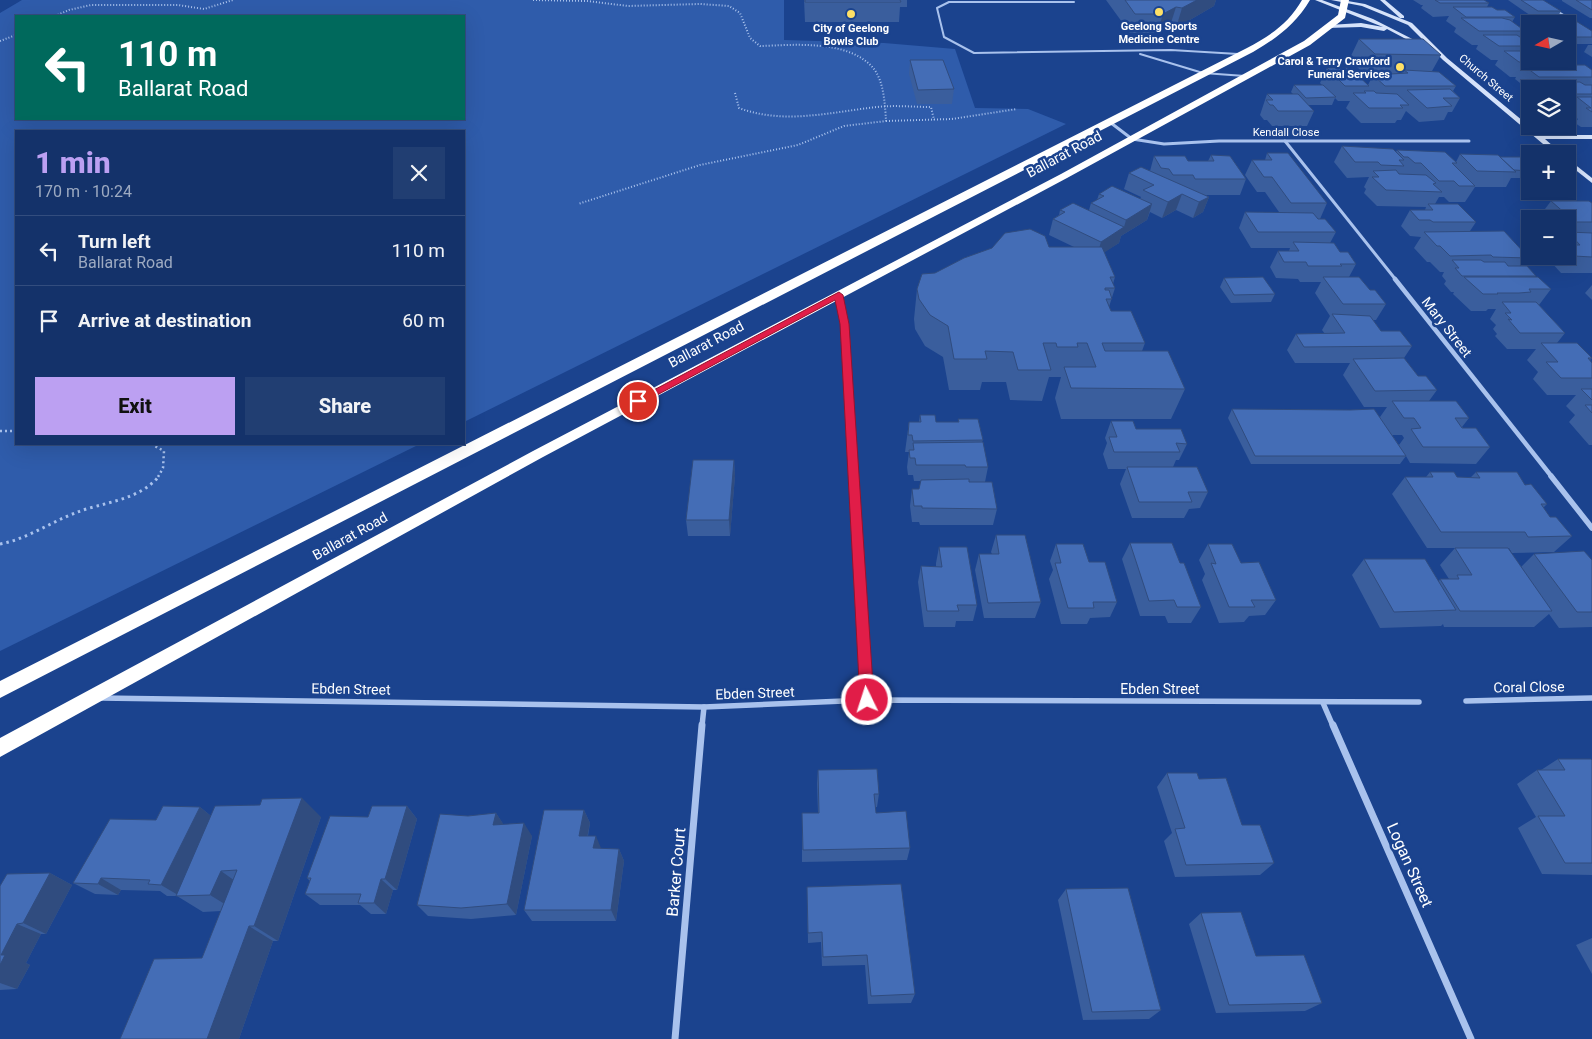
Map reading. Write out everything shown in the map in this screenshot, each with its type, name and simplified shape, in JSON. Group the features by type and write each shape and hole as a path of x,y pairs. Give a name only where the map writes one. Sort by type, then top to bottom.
{"highway":[{"name":"Ballarat Road","path":"0,690 1241,55 1265,42 1286,25 1298,14 1306,0"},
{"name":"Ballarat Road","path":"0,748 538,454 1248,76 1307,43 1329,27 1342,16 1345,4"}],"street":[{"name":"Church Street","path":"1316,0 1376,10 1410,24 1445,59 1548,145"},
{"name":"Church Street","path":"1333,0 1345,4 1389,27 1445,59"},
{"path":"1382,0 1410,24"},
{"path":"1554,10 1577,24"},
{"path":"1329,27 1366,26 1408,38"},
{"name":"Kendall Close","path":"1109,122 1132,139 1164,144 1219,141 1469,141"},
{"path":"1539,137 1592,137"},
{"name":"Mary Street","path":"1285,141 1592,528"},
{"path":"1576,168 1592,181"},
{"path":"839,295 844,324 867,700"},
{"name":"Ebden Street","path":"92,698 704,707 867,700 1418,702"},
{"name":"Coral Close","path":"1466,701 1592,698"},
{"name":"Logan Street","path":"1323,703 1472,1039"},
{"name":"Barker Court","path":"675,1039 704,707"}],"lane":[{"path":"1074,2 949,2 936,8 944,37 974,53 1171,50 1241,55"},
{"path":"1136,52 1203,73 1248,76"}],"path":[{"path":"57,15 91,5 161,4 204,9 233,0"},
{"path":"533,0 559,3 584,1 613,5 694,3 730,6 738,9 750,40 754,44 769,46 822,46 845,52 873,67 877,74 886,107 886,121"},
{"path":"0,41 15,35"},
{"path":"735,93 739,108 748,113 760,115 818,115 886,107 931,107 934,120"},
{"path":"578,204 700,166 755,156 798,145 844,126 886,121 952,119 1017,110"},
{"path":"0,431 15,431"},
{"path":"0,544 36,533 82,510 137,493 153,482 164,471 164,450 153,445"}],"shaded area":[{"path":"22,0 784,0 784,40 884,43 955,49 975,108 1028,109 1066,124 465,422 465,130 15,130 15,445 418,445 0,651 0,13"}],"building":[{"path":"805,0 900,0 901,2 805,2"},
{"path":"1125,0 1197,0 1182,8 1176,7 1163,14 1135,14"},
{"path":"1435,0 1484,0 1489,3 1440,3"},
{"path":"1521,0 1543,0 1561,11 1538,11"},
{"path":"1576,0 1592,0 1592,10"},
{"path":"1453,7 1492,7 1497,10 1505,10 1515,17 1466,17"},
{"path":"1461,18 1502,18 1510,20 1521,28 1521,31 1479,31"},
{"path":"1576,21 1592,31 1592,37 1577,37"},
{"path":"1483,35 1517,35 1521,38 1521,46 1499,46"},
{"path":"1359,39 1423,39 1441,55 1375,54"},
{"path":"1504,51 1521,51 1521,62"},
{"path":"910,60 943,60 954,89 918,90"},
{"path":"1576,65 1585,65 1592,70 1592,77 1539,77 1530,70 1576,70"},
{"path":"1327,68 1350,68 1369,86 1345,86"},
{"path":"1404,70 1439,72 1456,86 1385,86 1373,75 1408,73"},
{"path":"1576,82 1592,85 1592,94 1576,94"},
{"path":"1294,85 1323,85 1336,97 1306,98"},
{"path":"1450,89 1460,98 1443,98 1452,106 1427,108 1407,90"},
{"path":"1364,91 1397,94 1409,105 1400,105 1403,108 1369,108 1353,93 1366,93"},
{"path":"1267,94 1298,94 1314,111 1278,111 1266,100 1273,100"},
{"path":"1577,97 1592,97 1592,112 1586,108 1591,108"},
{"path":"1342,146 1393,149 1404,160 1399,160 1404,166 1381,165 1378,162 1355,162"},
{"path":"1397,150 1445,152 1457,163 1452,163 1475,186 1459,186 1454,181 1439,181 1421,163 1415,163 1408,157 1404,157"},
{"path":"1267,153 1288,153 1327,203 1291,203 1272,177 1264,177 1252,160 1272,160"},
{"path":"1460,154 1498,155 1516,172 1477,171"},
{"path":"1211,155 1230,156 1246,179 1195,179 1193,175 1173,175 1169,169 1161,168 1154,156 1185,156 1188,161 1214,161"},
{"path":"1500,157 1521,157 1521,170 1514,170"},
{"path":"1141,167 1209,197 1199,202 1182,194 1168,202 1143,190 1154,185 1129,173"},
{"path":"1396,170 1399,174 1426,175 1436,183 1433,184 1442,192 1386,190 1372,177 1379,177 1373,171"},
{"path":"1112,186 1152,204 1126,220 1091,203 1104,196 1099,194"},
{"path":"1551,201 1589,201 1592,203 1592,222 1576,222 1576,210 1561,210"},
{"path":"1073,203 1124,227 1101,242 1053,219 1065,212 1060,210"},
{"path":"1428,204 1458,204 1476,222 1433,222 1430,220 1419,220 1410,210 1433,210"},
{"path":"1245,212 1313,213 1318,219 1325,219 1336,232 1258,232"},
{"path":"1030,229 1045,236 1049,247 1102,247 1115,277 1110,277 1115,288 1105,288 1105,290 1109,290 1112,299 1106,299 1111,311 1131,311 1145,343 1102,343 1105,351 1168,351 1185,389 1071,388 1064,367 1096,367 1087,343 1077,343 1078,347 1057,347 1056,343 1043,343 1051,370 1018,370 1013,352 985,351 987,359 954,359 948,326 930,315 919,299 917,289 922,274 935,273 964,258 992,248 1005,233"},
{"path":"1504,231 1521,249 1521,258 1493,257 1491,255 1450,256 1424,232"},
{"path":"1576,232 1592,233 1592,257 1576,256 1576,245 1580,245 1576,241"},
{"path":"1293,242 1334,243 1340,252 1348,252 1356,264 1308,266 1306,262 1284,262 1278,251 1299,251"},
{"path":"1452,260 1481,260 1484,262 1505,262 1508,266 1527,266 1536,276 1462,276 1455,268 1459,268"},
{"path":"1263,277 1275,294 1234,295 1224,278"},
{"path":"1323,277 1359,277 1370,290 1375,290 1386,304 1343,304"},
{"path":"1464,277 1538,277 1551,289 1529,289 1531,292 1519,293 1483,294"},
{"path":"1502,302 1536,302 1565,333 1520,333 1508,319 1512,320 1505,313 1511,313"},
{"path":"1332,314 1370,316 1381,331 1400,331 1412,346 1304,347 1296,334 1345,333"},
{"path":"1541,343 1577,343 1592,358 1588,358 1592,363 1592,378 1561,378 1546,362 1558,362"},
{"path":"1404,358 1418,376 1426,376 1437,390 1375,391 1353,359"},
{"path":"1581,389 1592,389 1592,400"},
{"path":"1392,401 1456,401 1469,418 1455,418 1462,428 1476,428 1490,447 1423,447 1411,429 1421,428 1414,418 1404,418"},
{"path":"1585,405 1592,405 1592,413"},
{"path":"1232,409 1374,409 1406,456 1255,456"},
{"path":"920,415 935,415 936,422 959,422 958,419 978,419 983,440 913,441 912,435 908,435 909,422 921,422"},
{"path":"1111,421 1133,421 1136,429 1181,429 1187,444 1176,443 1180,452 1114,452 1109,437 1117,437"},
{"path":"983,442 988,467 916,465 915,458 910,458 909,450 914,450 913,443"},
{"path":"693,460 734,460 729,520 686,520"},
{"path":"1127,467 1197,467 1208,492 1188,492 1192,502 1139,502"},
{"path":"1430,472 1454,472 1457,477 1480,478 1476,472 1517,472 1525,485 1531,484 1547,504 1541,504 1550,517 1556,517 1572,536 1528,537 1525,532 1441,532 1405,477 1433,477"},
{"path":"969,479 969,482 992,482 997,509 922,508 922,506 914,506 912,489 919,489 921,480"},
{"path":"996,535 1025,535 1041,602 988,603 979,554 999,554"},
{"path":"1130,543 1172,543 1180,563 1184,563 1201,607 1177,607 1174,600 1149,601"},
{"path":"1056,544 1083,544 1089,562 1105,562 1117,602 1093,602 1094,608 1068,608 1055,563 1061,563"},
{"path":"1208,544 1232,544 1241,563 1259,562 1276,600 1251,600 1255,607 1229,607 1211,563 1216,564"},
{"path":"939,547 967,547 977,605 957,605 959,611 927,611 921,566 942,567"},
{"path":"1455,548 1508,548 1552,611 1460,611 1440,579 1459,579 1457,575 1472,575"},
{"path":"1584,551 1592,560 1592,612 1577,612 1534,554"},
{"path":"1364,559 1425,559 1456,610 1394,612"},
{"path":"1558,759 1592,760 1592,863 1565,863 1538,816 1565,816 1537,770 1565,770"},
{"path":"877,769 879,794 874,794 876,813 906,811 910,848 803,850 802,813 819,813 818,770"},
{"path":"1167,773 1197,773 1199,779 1226,778 1242,825 1260,825 1274,863 1186,865 1175,829 1185,828"},
{"path":"302,798 254,926 249,926 207,1039 120,1039 154,959 202,958 237,870 221,871 210,895 176,896 215,806 260,805 262,799"},
{"path":"163,806 200,807 161,885 148,884 150,880 101,878 98,884 73,883 110,819 156,820"},
{"path":"372,806 407,806 385,879 381,879 374,903 358,903 361,894 305,894 311,878 307,878 330,816 368,817"},
{"path":"544,810 584,810 579,836 596,836 593,848 619,849 611,910 524,910"},
{"path":"496,813 493,825 524,823 507,904 461,908 417,905 440,814 468,816"},
{"path":"50,873 23,923 17,924 1,955 5,955 0,965 0,886 7,874"},
{"path":"901,884 915,994 871,996 867,955 823,957 822,932 808,933 807,887"},
{"path":"1128,888 1161,1010 1092,1012 1066,889"},
{"path":"1241,912 1256,956 1304,955 1322,1003 1229,1005 1201,913"}],"place":[{"name":"Geelong Sports Medicine Centre","path":"1159,12"},
{"name":"City of Geelong Bowls Club","path":"851,14"},
{"name":"Carol & Terry Crawford Funeral Services","path":"1400,67"}],"route":[{"path":"638,401 839,295 844,324 867,700"}]}
